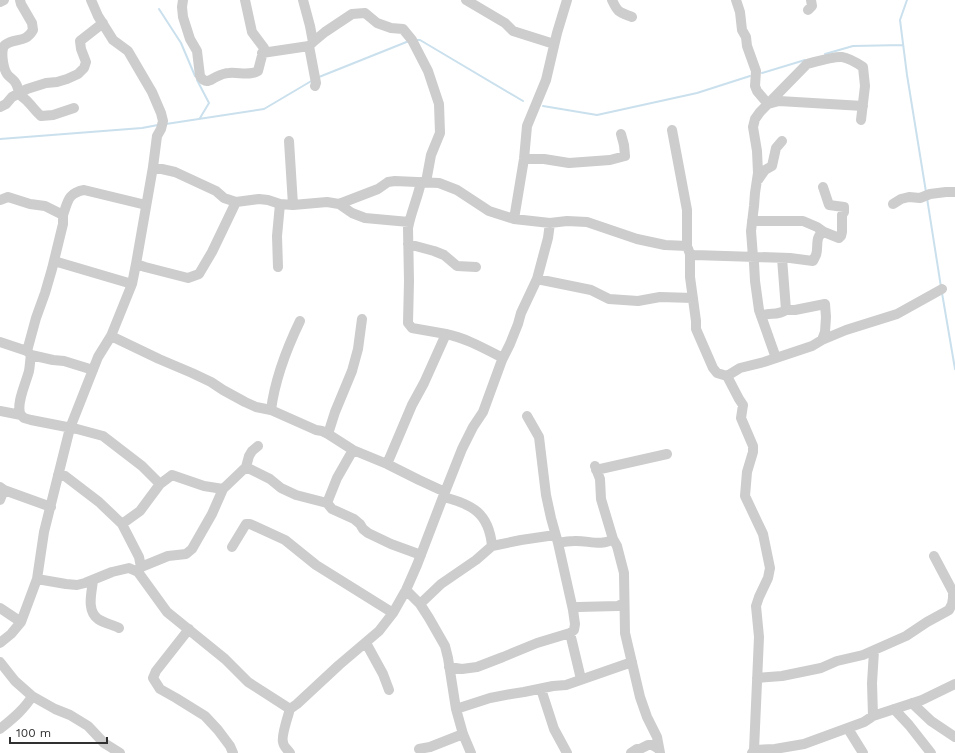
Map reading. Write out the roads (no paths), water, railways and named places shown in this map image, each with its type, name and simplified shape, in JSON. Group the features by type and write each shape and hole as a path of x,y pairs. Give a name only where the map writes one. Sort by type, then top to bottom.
{"street":[{"path":"0,2 4,0"},
{"path":"20,0 32,23 33,30 26,38 11,42 4,45 2,48 2,56 6,74 18,86 19,93 40,116 53,115 74,108"},
{"path":"0,643 12,634 21,622 37,579 44,532 70,428 98,357 111,336 132,284 153,167 157,136 163,121 152,92 128,51 113,40 98,16 91,0"},
{"path":"183,0 183,17 190,39 197,51 200,76 206,81 210,81 217,76 229,73 254,73 258,71 264,48 252,32 245,0"},
{"path":"303,0 310,26 316,83 315,86"},
{"path":"466,0 505,23 513,31 554,44"},
{"path":"514,219 524,159 527,126 546,80 556,33 567,0"},
{"path":"612,0 615,7 621,14 632,17"},
{"path":"736,0 740,12 742,30 746,38 747,46 756,71 755,86 757,91 768,104"},
{"path":"808,10 812,6 811,0"},
{"path":"262,53 311,44 325,32 352,14 365,12 377,23 391,28 403,29 412,40 428,71 440,104 440,133 431,155 424,182 409,222 408,323 412,328 446,334 478,345 503,358"},
{"path":"0,107 6,104 12,97 27,89 46,83 68,79 78,74 84,68 86,62 81,49 80,40 103,23"},
{"path":"776,358 759,310 755,281 751,231 755,193 758,180 757,151 753,127 755,119 807,64 841,57 863,67 865,86 861,120"},
{"path":"768,104 779,101 863,106"},
{"path":"672,130 687,210 690,277 696,329 702,346 713,368 717,373 727,376 743,405 741,418 753,446 753,452 747,472 745,496 763,534 770,568 768,578 756,606 759,637 753,752 804,744 864,722 887,711 922,700 955,684"},
{"path":"524,159 544,159 569,163 610,160 625,156 621,134"},
{"path":"289,141 293,205"},
{"path":"758,180 765,170 772,166 776,148 782,141"},
{"path":"153,167 175,172 216,191 224,198 236,202 259,198 280,204 293,205 327,202 339,204 352,213 365,218 409,222"},
{"path":"339,204 378,188 388,182 439,183 457,190 489,211 514,219 550,223 567,221 587,222 637,239 689,250 753,257 790,258 813,261 816,256 818,237 824,232"},
{"path":"752,221 803,221 839,238 842,232 842,214 844,212 844,207 829,205 823,187"},
{"path":"21,415 19,405 29,370 29,353 36,318 54,261 63,224 63,215 70,197 76,191 84,190 146,205"},
{"path":"893,204 901,199 909,197 920,198 930,194 955,192"},
{"path":"0,200 8,197 30,204 45,206 63,215"},
{"path":"136,264 188,278 199,274 212,252 236,202"},
{"path":"278,267 277,236 280,204"},
{"path":"290,753 283,742 283,737 290,709 380,631 393,614 406,590 421,556 467,438 483,412 523,308 537,279 548,238 550,223"},
{"path":"408,244 444,255 457,266 476,267"},
{"path":"782,258 786,310"},
{"path":"54,261 132,284"},
{"path":"537,279 591,290 609,299 638,301 660,297 693,298"},
{"path":"727,376 740,368 764,362 812,346 846,330 897,314 942,289"},
{"path":"762,316 766,314 781,313 786,310 795,310 825,304 825,332 822,340"},
{"path":"328,434 335,412 352,371 358,349 362,319"},
{"path":"271,410 276,382 291,340 300,321"},
{"path":"387,464 412,405 424,383 446,334"},
{"path":"111,336 211,382 256,407 271,410 316,430 322,431 353,450 387,464 477,510 486,521 492,546"},
{"path":"0,342 29,353 53,360 64,361 93,370"},
{"path":"0,411 21,415 24,418 31,420 103,436 142,466 160,484"},
{"path":"449,667 462,669 477,667 537,643 570,633 574,630 575,624 573,610 546,495 539,437 527,416"},
{"path":"37,579 66,584 85,584 112,572 129,568 139,569 168,556 186,554 192,549 212,514 223,489 246,467 249,456 258,446"},
{"path":"327,503 337,478 353,450"},
{"path":"660,751 657,737 647,717 640,697 625,633 624,573 617,546 613,539 601,499 600,479 595,468 667,454"},
{"path":"246,467 270,479 281,488 296,495 327,503 332,509 354,519 368,533 421,556"},
{"path":"58,475 65,476 99,502 122,524 139,557 139,569 167,612 225,659 248,682 290,709"},
{"path":"122,524 140,511 160,484 172,475 204,486 223,489"},
{"path":"0,500 2,488 51,507"},
{"path":"232,547 246,524 250,524 285,540 316,565 393,614"},
{"path":"420,604 441,584 476,560 492,546 521,540 556,539 603,543 613,539"},
{"path":"757,678 782,676 821,668 837,661 863,656 906,636 927,622 952,609 953,592 934,556"},
{"path":"93,580 90,605 93,613 99,619 119,628"},
{"path":"406,590 420,604 445,646 456,708 463,734 472,753"},
{"path":"573,610 578,607 618,606 624,603"},
{"path":"0,608 21,622"},
{"path":"189,629 156,671 153,678 160,689 205,716 218,730 230,746 233,753"},
{"path":"570,633 581,679"},
{"path":"366,643 383,674 389,690"},
{"path":"874,651 872,683 874,716"},
{"path":"0,662 15,681 32,696 88,726 104,743 120,753"},
{"path":"456,708 490,698 541,688 566,685 632,662"},
{"path":"541,688 554,728 567,753"},
{"path":"0,729 29,701 32,696"},
{"path":"912,703 931,721 955,737"},
{"path":"894,709 931,753"},
{"path":"848,728 863,753"},
{"path":"419,749 430,747 463,734"},
{"path":"631,753 648,745 652,745 660,751"}],"waterway":[{"path":"907,0 900,20 907,75 926,192"},
{"path":"159,9 181,43 195,76"},
{"path":"415,40 420,40 523,101"},
{"path":"319,77 409,41"},
{"path":"825,54 853,46 903,45"},
{"path":"762,73 805,60"},
{"path":"543,106 597,115 697,93 750,76"},
{"path":"197,80 209,103 200,118"},
{"path":"166,124 264,109 313,80"},
{"path":"0,139 142,128 158,125"},
{"path":"927,198 941,287"},
{"path":"942,293 955,369"}]}
